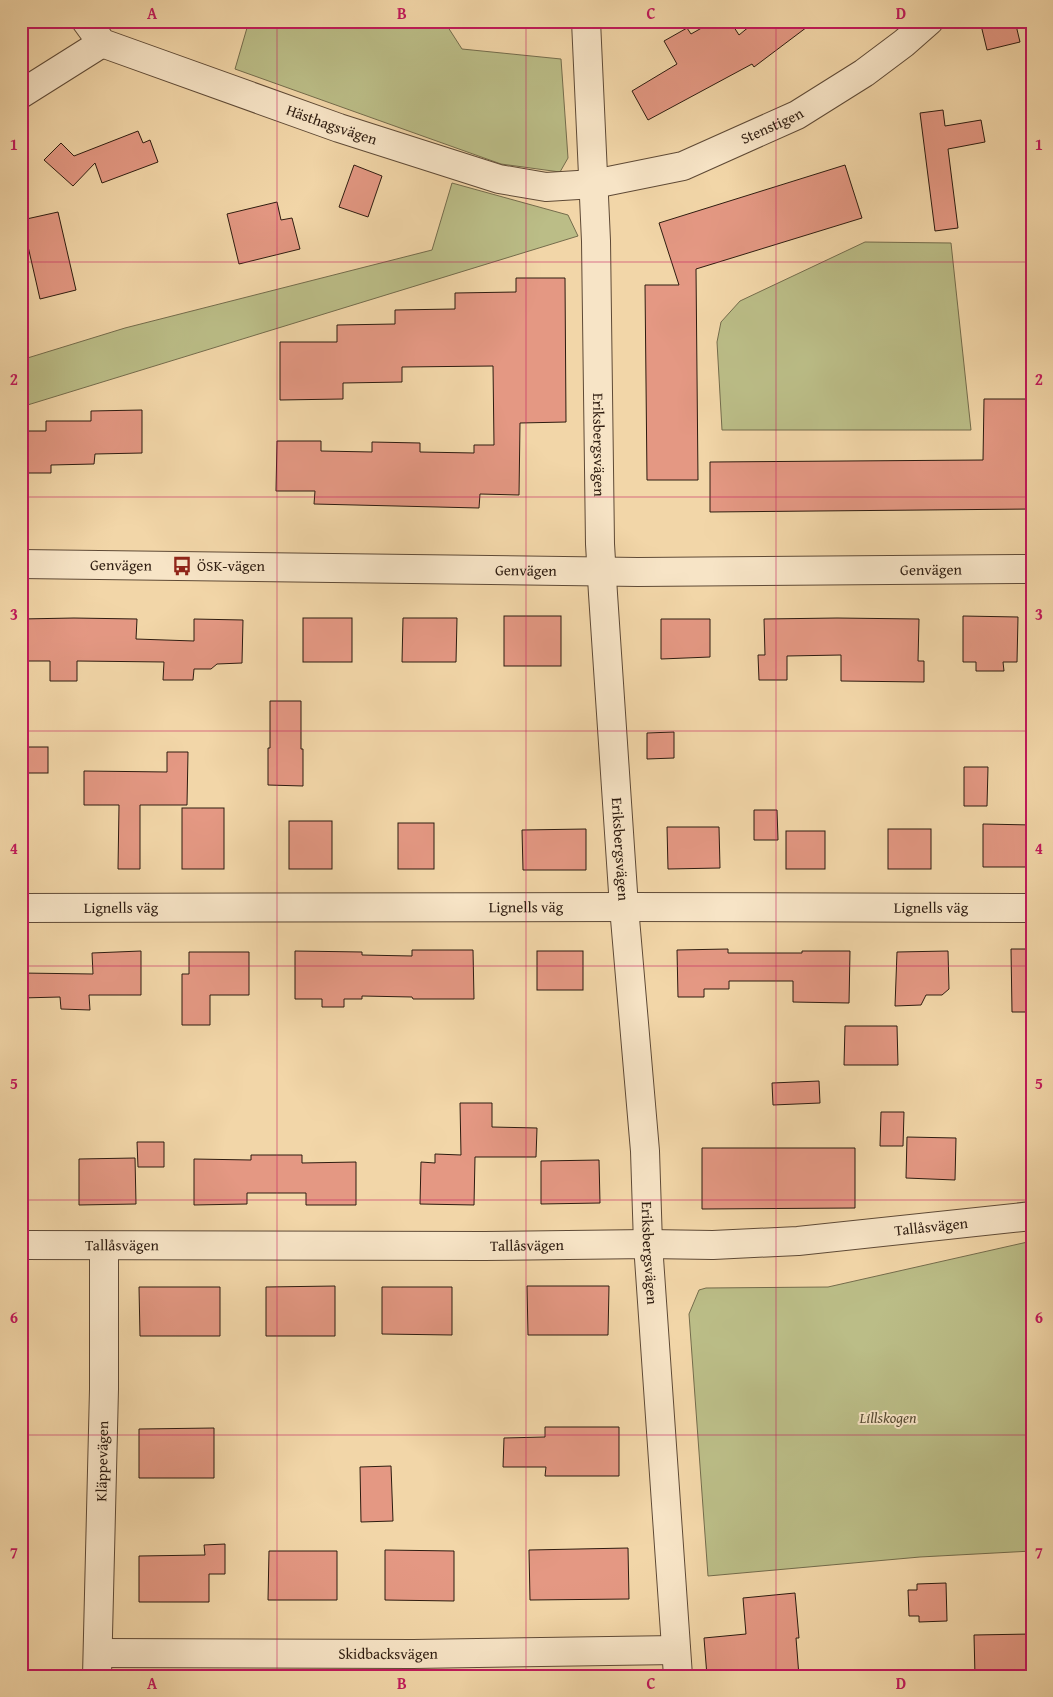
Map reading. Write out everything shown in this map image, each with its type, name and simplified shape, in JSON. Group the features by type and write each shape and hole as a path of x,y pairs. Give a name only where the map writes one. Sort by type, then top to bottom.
{"street":[{"path":"21,94 102,43 86,21"},
{"name":"Eriksbergsvägen","path":"586,21 594,184 602,571 624,907 645,1151 648,1244 677,1663"},
{"name":"Stenstigen","path":"594,184 683,166 797,115 864,73 904,43 929,21"},
{"name":"Hästhagsvägen","path":"102,43 339,128 500,179 546,187 594,184"},
{"name":"Genvägen","path":"21,564 602,571 1032,569"},
{"name":"Lignells väg","path":"21,908 1032,908"},
{"name":"Tallåsvägen","path":"21,1244 104,1246 648,1244 713,1246 798,1241 1032,1216"},
{"name":"Kläppevägen","path":"98,1664 104,1389 104,1246"},
{"name":"Skidbacksvägen","path":"98,1664 413,1654 677,1663"}],"green space":[{"path":"249,21 444,21 462,49 561,59 568,158 560,172 501,164 235,69"},
{"path":"452,183 568,215 578,236 21,407 21,360 125,328 432,250"},
{"path":"865,242 951,243 971,430 722,430 717,342 721,322 740,301"},
{"name":"Lillskogen","path":"1032,1241 1032,1551 920,1557 708,1576 689,1314 699,1290 706,1288 828,1287"}],"building":[{"path":"714,21 730,21 739,35 756,21 815,21 754,67 752,64 648,120 632,91 677,64 664,41 687,28 691,34"},
{"path":"980,21 1015,21 1020,42 987,50"},
{"path":"943,110 945,126 981,120 985,142 948,149 958,228 935,231 920,113"},
{"path":"138,131 143,143 150,140 158,162 102,183 95,163 73,186 44,160 61,143 74,156"},
{"path":"354,165 382,176 368,217 339,207"},
{"path":"845,165 862,218 696,269 698,480 647,480 645,285 679,285 659,223"},
{"path":"277,202 281,220 292,218 300,249 239,264 227,214"},
{"path":"58,212 76,290 40,299 22,220"},
{"path":"516,278 565,278 566,422 520,423 519,495 480,494 479,508 314,504 315,491 276,491 277,441 321,441 321,451 372,452 372,442 420,443 420,452 474,453 474,445 494,445 493,366 402,367 402,382 343,383 343,399 280,400 280,342 337,342 337,325 395,324 395,310 455,309 455,293 516,292"},
{"path":"984,399 1032,399 1032,509 710,512 710,462 983,460"},
{"path":"142,410 142,453 95,454 94,464 51,465 51,473 21,473 21,431 46,431 46,421 91,421 91,411"},
{"path":"504,616 561,616 561,666 504,666"},
{"path":"963,616 1018,617 1017,662 1003,662 1004,671 976,671 976,662 963,662"},
{"path":"303,618 352,618 352,662 303,662"},
{"path":"403,618 457,618 456,662 402,662"},
{"path":"21,619 137,619 136,639 194,641 194,619 243,620 242,663 217,664 211,669 194,669 193,680 163,680 164,662 77,661 77,681 50,681 50,661 21,661"},
{"path":"661,619 710,619 710,657 661,659"},
{"path":"764,619 919,619 918,661 924,661 924,682 841,681 841,655 787,656 787,680 759,680 758,655 765,655"},
{"path":"270,701 301,701 303,786 268,785"},
{"path":"674,732 674,758 647,759 647,733"},
{"path":"21,747 48,747 48,773 21,773"},
{"path":"167,752 188,752 187,805 140,805 140,869 118,869 119,805 84,805 84,771 167,772"},
{"path":"964,767 988,767 987,806 964,806"},
{"path":"182,808 224,808 224,869 182,869"},
{"path":"754,810 777,810 778,840 754,840"},
{"path":"289,821 332,821 332,869 289,869"},
{"path":"398,823 434,823 434,869 398,869"},
{"path":"983,824 1032,825 1032,867 983,867"},
{"path":"667,827 719,827 720,868 668,869"},
{"path":"586,829 586,870 523,870 522,830"},
{"path":"888,829 931,829 931,869 888,869"},
{"path":"786,831 825,831 825,869 786,869"},
{"path":"728,949 728,953 850,951 849,1003 793,1002 793,981 729,981 729,989 704,989 704,997 678,997 677,950"},
{"path":"1011,949 1032,949 1032,1012 1012,1012"},
{"path":"412,950 473,950 474,999 413,999 412,997 362,996 362,999 344,999 344,1007 322,1007 322,999 295,999 295,951 362,952 362,955 412,956"},
{"path":"141,951 141,995 89,995 90,1010 61,1009 60,997 21,998 21,973 93,974 92,953"},
{"path":"537,951 583,951 583,990 537,990"},
{"path":"948,951 949,989 942,995 926,995 921,1005 895,1006 897,952"},
{"path":"189,952 249,952 249,995 210,995 210,1025 182,1025 182,974 189,974"},
{"path":"845,1026 897,1026 898,1065 844,1065"},
{"path":"819,1081 820,1103 773,1105 772,1083"},
{"path":"460,1103 492,1103 492,1127 537,1128 536,1157 475,1157 474,1205 420,1204 421,1162 435,1163 435,1154 461,1155"},
{"path":"881,1112 904,1112 903,1146 880,1146"},
{"path":"907,1137 956,1138 955,1180 906,1178"},
{"path":"137,1142 164,1142 164,1167 138,1167"},
{"path":"702,1148 855,1148 855,1208 702,1209"},
{"path":"251,1155 302,1155 302,1163 356,1162 356,1205 306,1205 306,1193 247,1193 247,1204 194,1205 194,1159 251,1160"},
{"path":"135,1158 136,1204 79,1205 79,1159"},
{"path":"599,1160 600,1203 541,1204 541,1161"},
{"path":"335,1286 335,1336 266,1336 266,1287"},
{"path":"527,1286 609,1286 608,1335 528,1335"},
{"path":"139,1287 220,1287 220,1336 140,1336"},
{"path":"382,1287 452,1287 452,1335 382,1334"},
{"path":"545,1427 619,1427 619,1476 545,1476 546,1467 503,1467 504,1438 545,1437"},
{"path":"214,1428 214,1478 139,1478 139,1429"},
{"path":"391,1466 393,1521 361,1522 360,1467"},
{"path":"225,1544 225,1574 209,1574 209,1602 139,1602 139,1556 205,1555 204,1545"},
{"path":"628,1548 629,1599 530,1600 529,1550"},
{"path":"385,1550 454,1551 454,1601 385,1600"},
{"path":"269,1551 337,1551 337,1600 268,1600"},
{"path":"946,1583 947,1621 919,1622 919,1616 909,1616 908,1590 917,1590 917,1584"},
{"path":"795,1593 799,1638 796,1638 799,1676 707,1676 704,1638 746,1634 743,1598"},
{"path":"1032,1634 1032,1676 975,1676 974,1635"}],"place":[{"name":"ÖSK-vägen","path":"182,566"}]}
